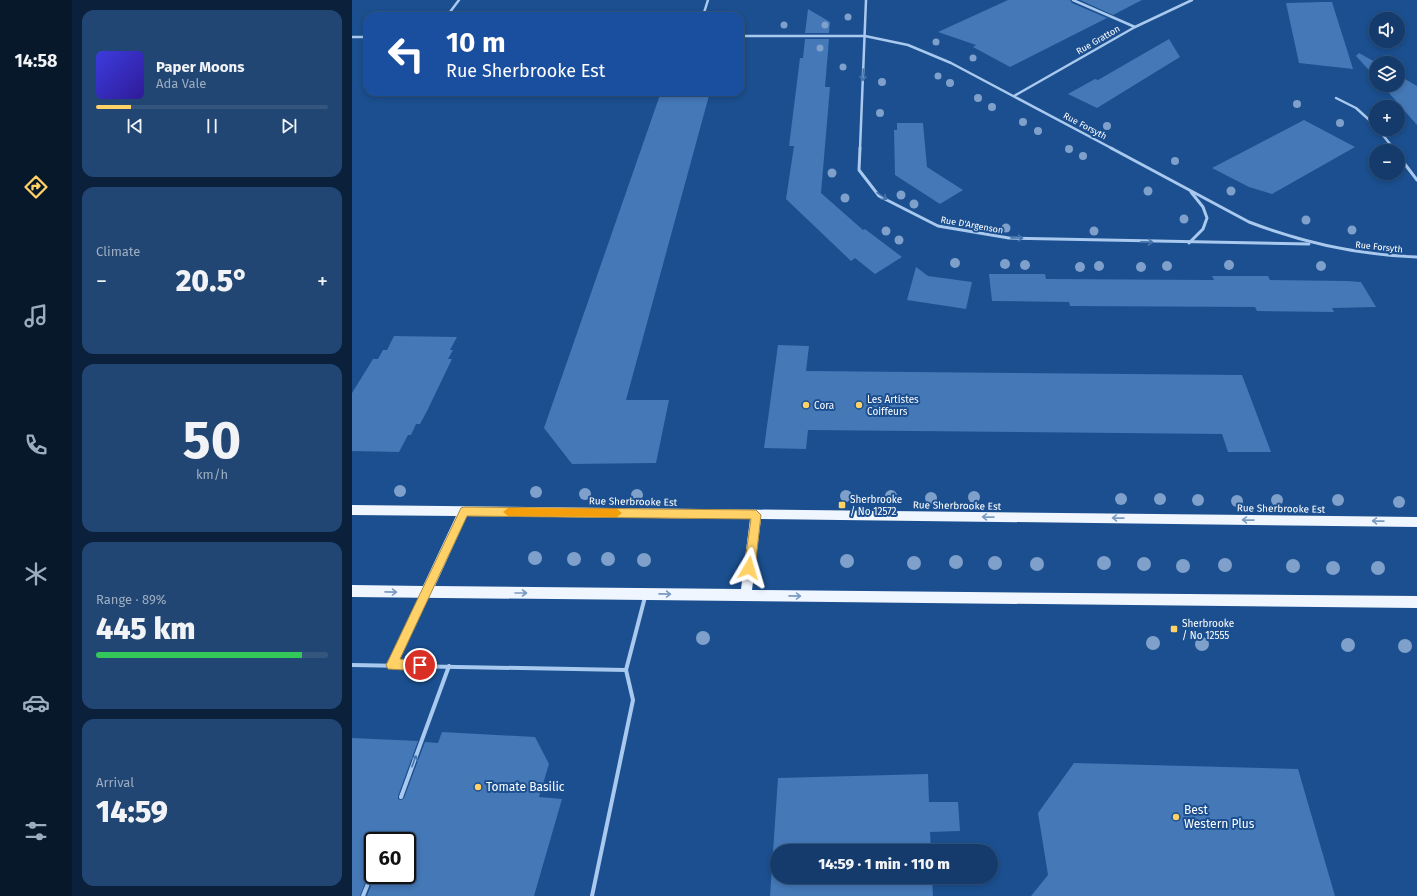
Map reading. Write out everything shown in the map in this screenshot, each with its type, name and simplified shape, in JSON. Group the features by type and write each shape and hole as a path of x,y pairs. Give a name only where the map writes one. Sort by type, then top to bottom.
{"main road":[{"name":"Rue Sherbrooke Est","path":"352,510 1417,522"},
{"path":"426,592 464,511"},
{"path":"746,595 756,515"},
{"path":"352,591 1417,602"}],"street":[{"path":"450,12 459,0"},
{"path":"704,12 708,0"},
{"name":"Rue D'Argenson","path":"866,0 859,170 879,196 938,226 1009,238 1189,243 1314,244"},
{"path":"1073,0 1135,27"},
{"name":"Rue Gratton","path":"1014,96 1135,27 1192,0"},
{"name":"Rue Forsyth","path":"744,36 865,36 894,42 930,53 1014,96 1249,222 1280,234 1314,244 1358,253 1417,257"},
{"path":"352,37 364,37"},
{"path":"1336,98 1356,108 1369,120"},
{"path":"1383,136 1390,144"},
{"path":"1405,164 1417,180"},
{"path":"1189,190 1203,206 1208,218 1204,230 1189,243"}],"lane":[{"path":"392,665 426,592"},
{"path":"592,896 632,700 626,670 646,594"},
{"path":"352,665 626,670"},
{"path":"401,797 449,666"},
{"path":"364,896 368,884"}],"building":[{"path":"1008,0 1070,0 1072,3 1107,18 1010,67 973,47 976,45 938,32"},
{"path":"1080,0 1142,0 1113,15"},
{"path":"1332,2 1353,69 1299,63 1286,3"},
{"path":"808,9 830,22 829,33 805,33"},
{"path":"805,39 829,39 825,87 830,87 821,193 863,230 865,229 902,257 875,274 855,258 851,261 786,199 794,146 789,146 800,58 803,58"},
{"path":"1169,39 1180,57 1097,108 1068,94 1095,79 1098,80"},
{"path":"1359,53 1369,59 1369,70 1356,56"},
{"path":"1405,79 1417,86 1417,125 1405,111 1405,100 1395,100 1388,92 1405,92"},
{"path":"660,96 709,96 626,400 669,400 656,463 572,464 544,428"},
{"path":"1304,120 1355,147 1272,194 1249,187 1212,168"},
{"path":"897,123 923,123 927,167 963,190 940,204 895,175 894,130 897,130"},
{"path":"916,267 928,276 972,282 966,309 907,300"},
{"path":"989,274 1045,274 1046,279 1214,280 1212,276 1268,276 1270,280 1361,282 1376,307 1332,308 1334,312 1257,311 1255,307 1070,306 1069,302 992,301"},
{"path":"394,336 457,337 450,350 453,350 448,359 452,359 427,411 420,424 416,424 411,435 408,435 399,452 352,451 352,393 373,359 378,359 383,350 387,350"},
{"path":"778,345 809,346 806,371 1242,375 1271,452 1228,452 1222,434 808,430 806,449 764,448"},
{"path":"442,732 535,737 549,764 539,797 562,799 534,896 367,896 372,884 416,884 416,832 364,832 365,884 360,896 352,896 352,738 418,741 398,796 398,799 401,800 404,798 425,742 438,743"},
{"path":"1074,763 1298,769 1335,896 1031,896 1048,875 1038,813"},
{"path":"928,774 929,802 958,802 960,831 930,832 931,844 774,844 778,778"},
{"path":"771,884 932,884 933,896 770,896"}],"slow traffic":[{"path":"508,512 617,513"}],"place":[{"name":"Cora","path":"806,405"},
{"name":"Les Artistes Coiffeurs","path":"859,405"},
{"name":"Sherbrooke / No 12572","path":"842,505"},
{"name":"Sherbrooke / No 12555","path":"1174,629"},
{"name":"Tomate Basilic","path":"478,787"},
{"name":"Best Western Plus","path":"1176,817"}],"route":[{"path":"420,665 392,665 464,511 756,515 749,568"}]}
